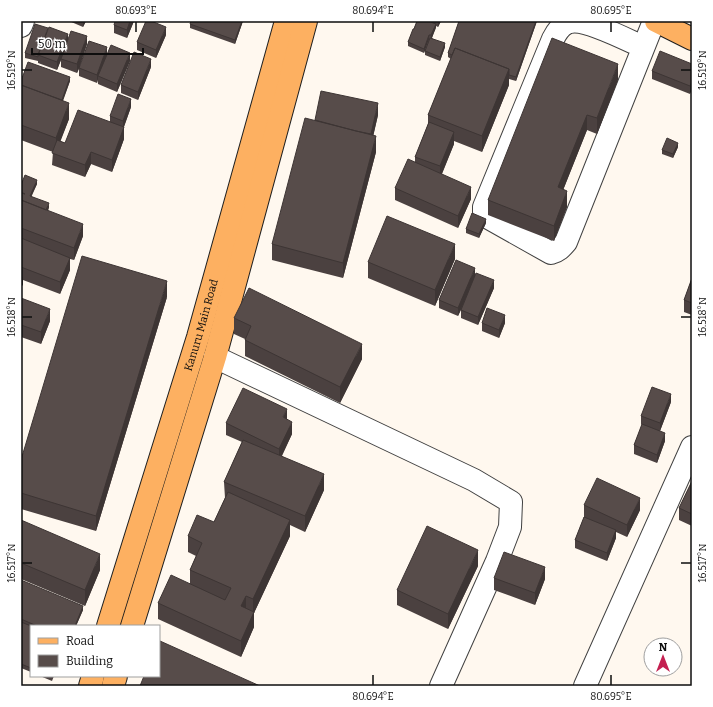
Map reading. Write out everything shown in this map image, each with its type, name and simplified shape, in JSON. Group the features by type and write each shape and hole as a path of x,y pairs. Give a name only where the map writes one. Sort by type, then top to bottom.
{"main road":[{"name":"Kanuru Main Road","path":"108,625 198,337 286,21"},
{"name":"Kanuru Main Road","path":"132,625 215,358 306,21"},
{"path":"655,21 692,39"}],"street":[{"path":"21,26 23,21"},
{"path":"643,47 586,23 576,21 567,23 558,29 486,201 484,212 487,217 551,253 556,252 561,248 566,242 643,47 655,21"},
{"path":"215,358 474,480 511,502 510,527 498,561 441,686"},
{"path":"585,686 692,447"}],"building":[{"path":"115,21 130,21 127,30 114,25"},
{"path":"146,21 151,21 166,27 156,50 137,42"},
{"path":"191,21 242,21 235,40 190,24"},
{"path":"417,21 428,21 436,24 431,35 429,35 424,49 408,42"},
{"path":"459,21 536,21 516,77 509,75 509,69 455,48 452,55 448,53"},
{"path":"35,24 48,28 38,57 25,53"},
{"path":"49,27 68,34 57,62 38,55"},
{"path":"71,31 87,36 77,64 61,59"},
{"path":"430,38 445,43 440,57 425,51"},
{"path":"552,38 618,64 597,118 587,115 558,187 567,191 554,226 488,200"},
{"path":"89,41 107,47 97,75 79,68"},
{"path":"111,45 130,53 117,84 98,76"},
{"path":"455,48 509,69 482,136 428,115"},
{"path":"660,51 692,64 692,82 690,86 652,71"},
{"path":"134,52 151,59 138,92 121,85"},
{"path":"28,62 70,77 62,100 21,85"},
{"path":"21,85 69,103 56,138 21,125"},
{"path":"321,91 378,103 371,134 315,120"},
{"path":"118,94 131,99 123,121 110,116"},
{"path":"78,110 124,127 112,160 91,152 85,165 52,153 57,140 65,143"},
{"path":"305,118 376,136 343,263 272,244"},
{"path":"429,122 454,132 440,166 415,157"},
{"path":"667,138 678,143 673,154 662,150"},
{"path":"408,159 471,187 458,216 395,188"},
{"path":"25,175 37,180 30,196 49,203 46,210 21,200 21,193 25,194 21,192 21,185"},
{"path":"21,200 83,224 74,248 21,228"},
{"path":"472,213 486,219 479,234 466,229"},
{"path":"387,216 455,244 435,290 368,262"},
{"path":"21,238 70,258 60,282 21,267"},
{"path":"82,256 167,281 96,516 21,493 21,460"},
{"path":"456,260 475,268 458,308 439,300"},
{"path":"476,273 494,280 478,317 461,310"},
{"path":"692,278 692,303 684,300"},
{"path":"249,288 362,344 340,387 245,340 251,326 234,318"},
{"path":"21,298 50,309 41,332 21,325"},
{"path":"487,308 505,315 499,330 482,323"},
{"path":"652,387 671,394 660,423 641,416"},
{"path":"243,388 287,409 283,417 292,422 279,449 226,423"},
{"path":"642,424 665,433 657,455 634,445"},
{"path":"243,440 324,474 305,516 224,482"},
{"path":"597,478 640,498 627,525 584,505"},
{"path":"692,481 692,514 679,508"},
{"path":"228,492 290,520 253,599 246,596 241,606 254,612 241,641 158,603 171,575 225,600 231,588 190,570 202,543 188,536 197,515 214,522"},
{"path":"584,517 616,530 607,553 575,540"},
{"path":"21,520 100,554 85,590 21,563"},
{"path":"427,526 478,550 448,614 397,590"},
{"path":"504,552 545,567 535,593 494,578"},
{"path":"21,580 83,606 75,625 35,625 21,619"},
{"path":"21,622 30,626 30,668 21,664"},
{"path":"160,641 260,686 140,686 144,677 160,677"}]}
